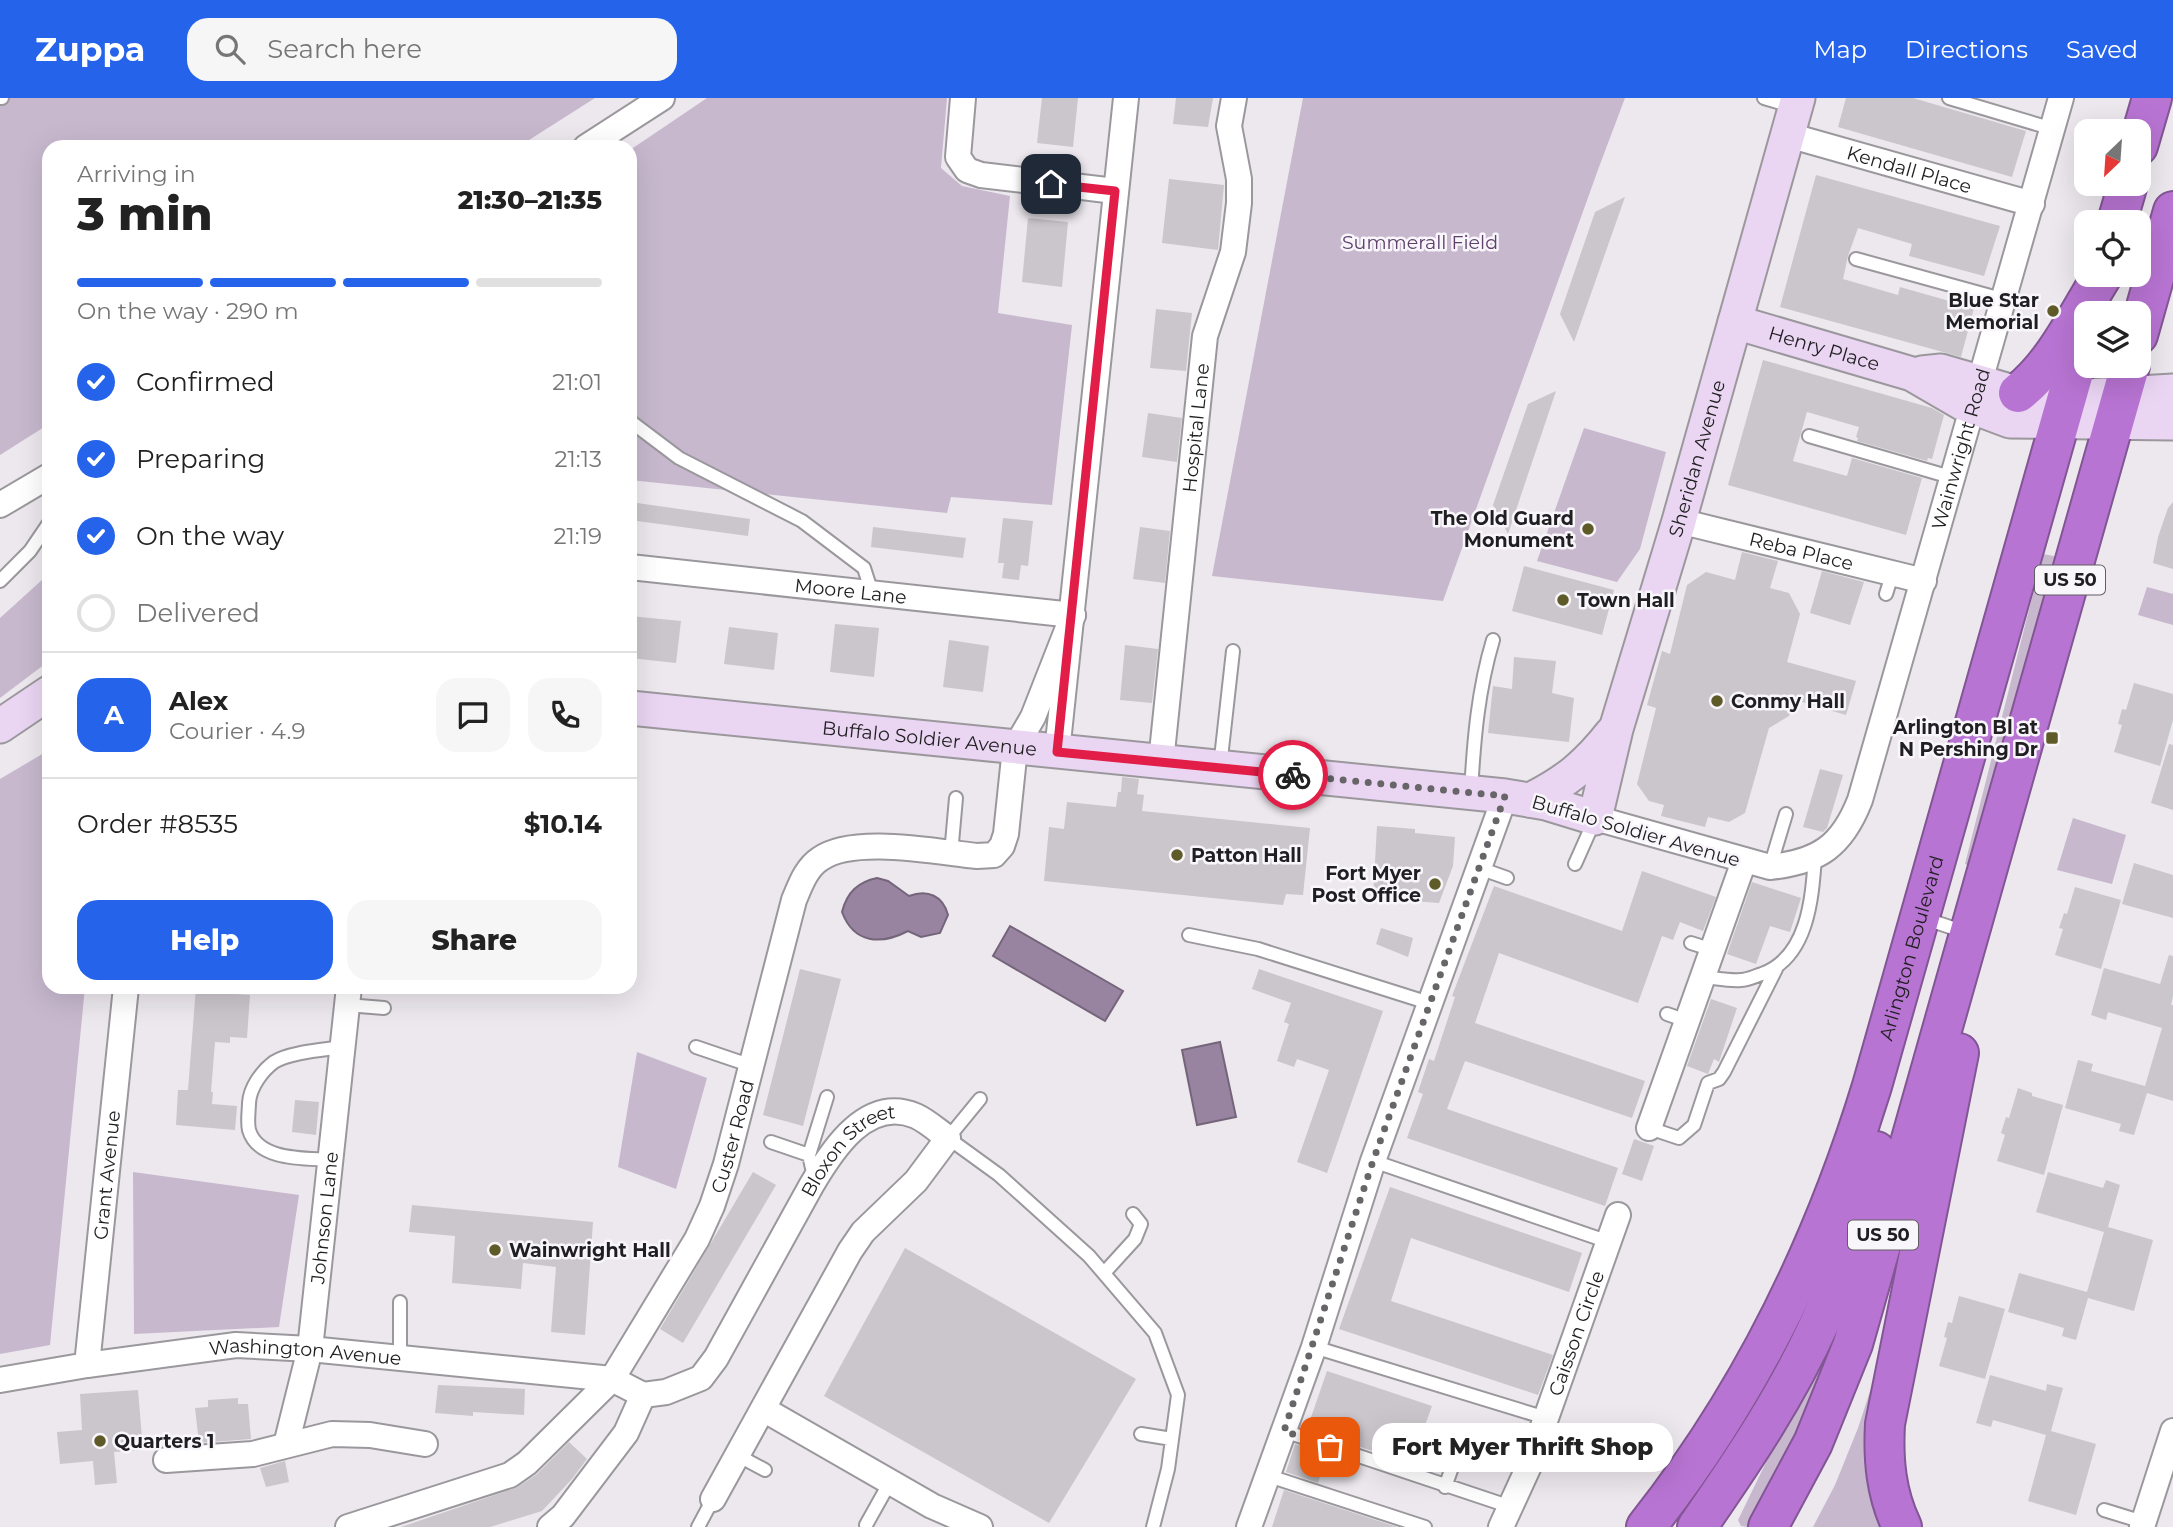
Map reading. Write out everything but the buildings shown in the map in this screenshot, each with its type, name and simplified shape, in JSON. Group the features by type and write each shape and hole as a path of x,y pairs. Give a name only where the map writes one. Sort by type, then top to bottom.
{"highway":[{"path":"2146,119 2152,98"},
{"path":"2148,301 2173,211"},
{"path":"2018,393 2034,380 2048,363 2095,287"},
{"name":"Arlington Boulevard","path":"1646,1527 1735,1398 1772,1333 1807,1263 1835,1194 1861,1122 2074,374"},
{"name":"US 50","path":"1769,1527 1813,1443 1853,1344 2122,394"},
{"path":"1902,1527 1886,1474 1885,1424 1965,1027 1969,933"},
{"path":"1697,1527 1774,1411 1831,1295 1886,1115 1902,976"},
{"path":"1796,1527 1840,1436 1853,1344"}],"street":[{"path":"597,140 662,98"},
{"path":"963,98 958,157 967,170 981,176 1115,191"},
{"path":"1057,752 1126,98"},
{"name":"Hospital Lane","path":"1161,762 1205,336 1233,252 1239,204 1239,179 1229,125 1234,98"},
{"name":"Wainwright Road","path":"1860,800 2062,98"},
{"name":"Kendall Place","path":"1794,113 2032,204"},
{"name":"Sheridan Avenue","path":"1595,818 1616,729 1679,521 1794,113"},
{"name":"Henry Place","path":"1735,322 1912,374 1941,371 1978,395"},
{"path":"1978,395 2010,421 2122,394 2173,391"},
{"path":"1978,395 2018,393 2064,410"},
{"path":"2122,394 2173,423"},
{"path":"0,505 42,480"},
{"name":"Reba Place","path":"1679,521 1889,583 1924,581"},
{"name":"Moore Lane","path":"637,568 1073,615"},
{"path":"1015,748 1033,717 1073,615"},
{"path":"0,726 42,698"},
{"name":"Buffalo Soldier Avenue","path":"637,709 1517,798 1770,867 1795,864 1815,857 1836,843 1851,824 1860,800"},
{"path":"1249,1527 1314,1347 1373,1161 1479,868 1517,798 1558,786 1589,762 1616,729"},
{"name":"Custer Road","path":"348,1527 510,1475 527,1463 612,1379 696,1239 712,1206 726,1164 794,900 804,877 819,859 839,850 861,845 977,856 994,855 1002,846 1006,834 1015,748"},
{"path":"1649,1128 1677,1017 1703,977 1702,946 1744,861"},
{"name":"Grant Avenue","path":"87,1365 124,994"},
{"name":"Johnson Lane","path":"286,1446 310,1349 348,996"},
{"name":"Bloxon Street","path":"643,1395 666,1392 701,1378 716,1358 826,1161 858,1125 888,1112 917,1116 948,1138"},
{"path":"713,1499 850,1251 863,1233 916,1181 948,1138"},
{"name":"Caisson Circle","path":"1506,1517 1546,1418 1618,1215"},
{"name":"Washington Avenue","path":"0,1380 236,1345 310,1349 612,1379"},
{"path":"550,1527 564,1516 626,1433 643,1395 612,1379"},
{"path":"763,1409 932,1506 980,1527"},
{"path":"2142,1525 2173,1431"},
{"path":"166,1460 253,1454 332,1434 370,1435 425,1444"}],"lane":[{"path":"1764,98 1794,113"},
{"path":"1949,98 2053,129"},
{"path":"1856,259 2004,300"},
{"path":"637,426 679,458 802,521 864,568 872,593"},
{"path":"1810,436 1954,478"},
{"path":"0,581 30,551 42,533"},
{"path":"1471,792 1480,687 1493,640"},
{"path":"1220,767 1233,651"},
{"path":"951,854 956,798"},
{"path":"1770,867 1786,814"},
{"path":"1575,864 1595,818"},
{"path":"1649,1128 1679,1138 1694,1125 1708,1083 1719,1079 1724,1072 1776,969 1803,932 1811,903 1815,857"},
{"path":"1479,868 1507,878"},
{"path":"1919,917 1969,933"},
{"path":"1189,935 1258,949 1429,1003"},
{"path":"1703,977 1742,980 1776,969"},
{"path":"348,996 384,1008"},
{"path":"696,1047 752,1066"},
{"path":"330,1160 288,1157 268,1151 256,1142 248,1129 250,1098 261,1073 276,1061 312,1051 343,1048"},
{"path":"814,1181 809,1155 827,1097"},
{"path":"980,1099 948,1138 999,1175 1089,1256 1155,1333 1178,1395 1168,1469 1153,1527"},
{"path":"771,1142 809,1155"},
{"path":"1373,1161 1609,1241"},
{"path":"1104,1273 1135,1239 1141,1224 1133,1214"},
{"path":"400,1302 400,1358"},
{"path":"1314,1347 1546,1418"},
{"path":"1284,1431 1445,1487 1506,1517"},
{"path":"1445,1487 1465,1431"},
{"path":"1141,1434 1172,1439"},
{"path":"737,1455 765,1470"},
{"path":"1269,1476 1418,1526"},
{"path":"866,1525 890,1482"},
{"path":"698,1527 713,1499"},
{"path":"2104,1510 2142,1525"}],"green space":[{"path":"0,98 595,98 529,140 42,140 42,428 0,455"},
{"path":"707,98 947,98 941,168 962,186 1010,196 998,313 1072,325 1052,505 951,497 947,513 637,481 637,145"},
{"name":"Summerall Field","path":"1303,98 1625,98 1443,601 1212,576"},
{"path":"1584,428 1666,452 1640,549 1617,582 1537,561"},
{"path":"2043,554 2059,557 1971,866 1965,864"},
{"path":"42,580 42,667 0,698 0,618"},
{"path":"2147,587 2173,594 2173,625 2138,615"},
{"path":"42,754 42,994 84,994 50,1345 0,1354 0,779"},
{"path":"2073,818 2126,835 2112,884 2057,870"},
{"path":"637,1052 707,1078 676,1189 618,1167"},
{"path":"133,1172 299,1195 279,1327 134,1334"},
{"path":"1911,1210 1893,1527 1813,1527 1835,1485 1872,1385"},
{"path":"1841,1308 1825,1366 1803,1421 1748,1527 1741,1526 1738,1520"}],"shaded area":[{"path":"877,878 888,881 909,896 922,893 938,899 948,915 940,933 921,937 908,931 878,940 861,936 854,930 842,912 847,899 859,885"},
{"path":"1010,926 1123,991 1105,1021 993,956"},
{"path":"1220,1042 1236,1117 1197,1125 1182,1050"}],"way so far":[{"path":"1293,775 1505,796 1373,1161 1314,1347 1284,1431 1330,1447"}],"place":[{"name":"Blue Star Memorial","path":"2053,311"},
{"name":"The Old Guard Monument","path":"1588,529"},
{"name":"Town Hall","path":"1563,600"},
{"name":"Conmy Hall","path":"1717,701"},
{"name":"Arlington Bl at N Pershing Dr","path":"2052,738"},
{"name":"Patton Hall","path":"1177,855"},
{"name":"Fort Myer Post Office","path":"1435,884"},
{"name":"Wainwright Hall","path":"495,1250"},
{"name":"Quarters 1","path":"100,1441"},
{"name":"Fort Myer Thrift Shop","path":"1330,1447"}],"route":[{"path":"1051,184 1115,191 1057,752 1293,775"}]}
